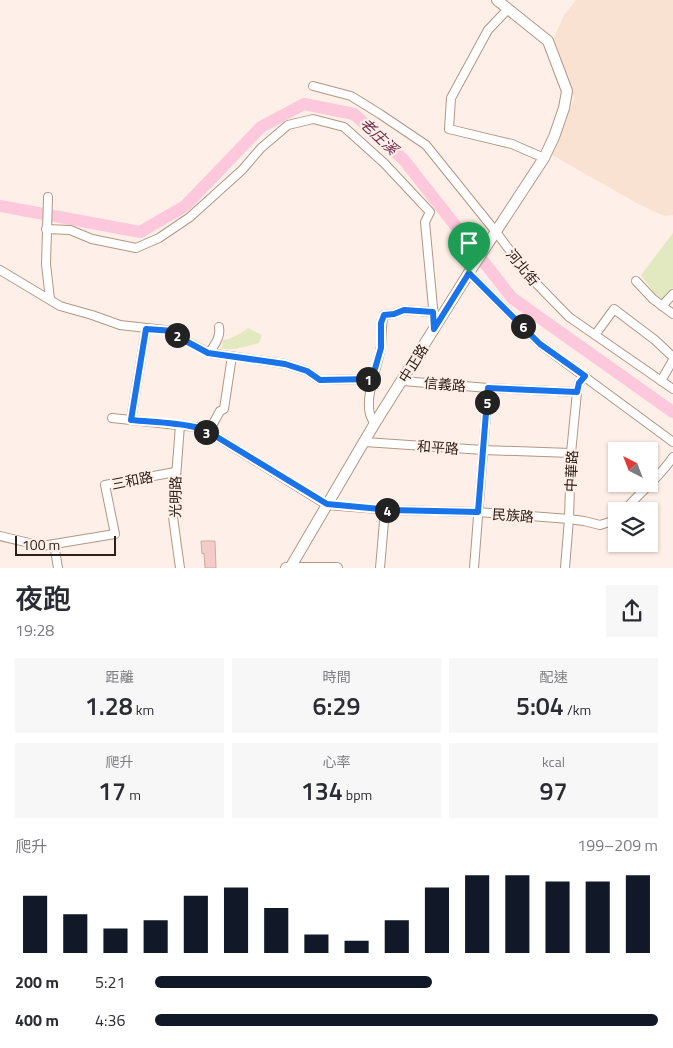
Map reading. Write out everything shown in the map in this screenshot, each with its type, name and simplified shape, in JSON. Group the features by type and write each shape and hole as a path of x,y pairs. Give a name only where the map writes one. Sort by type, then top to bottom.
{"street":[{"name":"中正路","path":"288,568 470,270 544,158 562,115 567,92 548,40 497,0"},
{"path":"508,9 488,30 451,98 449,129 512,144 544,158"},
{"name":"河北街","path":"312,86 351,96 426,144 529,276 569,317 673,389"},
{"path":"46,228 70,230 92,239 136,248 159,238 190,217 242,170 260,148 288,125 313,119 344,127 384,163 430,212 425,222 434,329"},
{"path":"48,197 46,264 50,299"},
{"path":"0,270 60,306 92,315 120,326 174,331 182,339 208,353 285,364 307,371 320,380 372,379"},
{"path":"470,270 540,344 673,442"},
{"path":"636,280 653,299 673,314"},
{"path":"662,306 673,294"},
{"path":"595,335 614,309 655,340 673,357"},
{"path":"375,424 370,413 372,379 381,348 381,323 384,315 404,310 433,312"},
{"path":"208,353 215,345 220,331 219,327"},
{"path":"131,420 146,329"},
{"path":"208,433 220,412 224,409 232,356"},
{"path":"661,381 673,360"},
{"name":"中華路","path":"565,568 571,453 577,392 579,383 585,376"},
{"name":"信義路","path":"403,381 488,388 577,392"},
{"path":"474,568 488,388"},
{"name":"民族路","path":"112,418 196,428 217,437 327,504 385,510 478,512 569,519 600,525 608,524"},
{"name":"光明路","path":"180,425 173,517 180,568"},
{"name":"和平路","path":"365,442 483,450 571,453"},
{"path":"631,502 655,481 673,457"},
{"name":"三和路","path":"0,536 42,546 115,534 105,485 175,472"},
{"path":"380,568 385,510"},
{"path":"54,544 58,568"},
{"path":"288,568 337,568"}],"shaded area":[{"path":"576,0 673,0 673,215 664,216 642,206 550,154 561,133 574,98 554,38 564,15"}],"green space":[{"path":"673,233 673,288 661,303 641,275"},
{"path":"248,328 262,335 259,343 236,349 222,349 223,340 236,336"}],"building":[{"path":"201,541 215,541 216,568 205,568"}],"waterway":[{"name":"老庄溪","path":"0,206 140,232 185,206 261,127 304,104 354,114 404,160 512,298 673,412"}],"route":[{"path":"469,273 540,344 585,376 579,383 577,392 488,388 478,512 391,510 327,504 208,433 196,428 180,425 131,420 146,329 174,331 182,339 208,353 292,365 307,371 320,380 372,379 381,348 381,323 384,315 404,310 433,312 434,329 469,273"}]}
